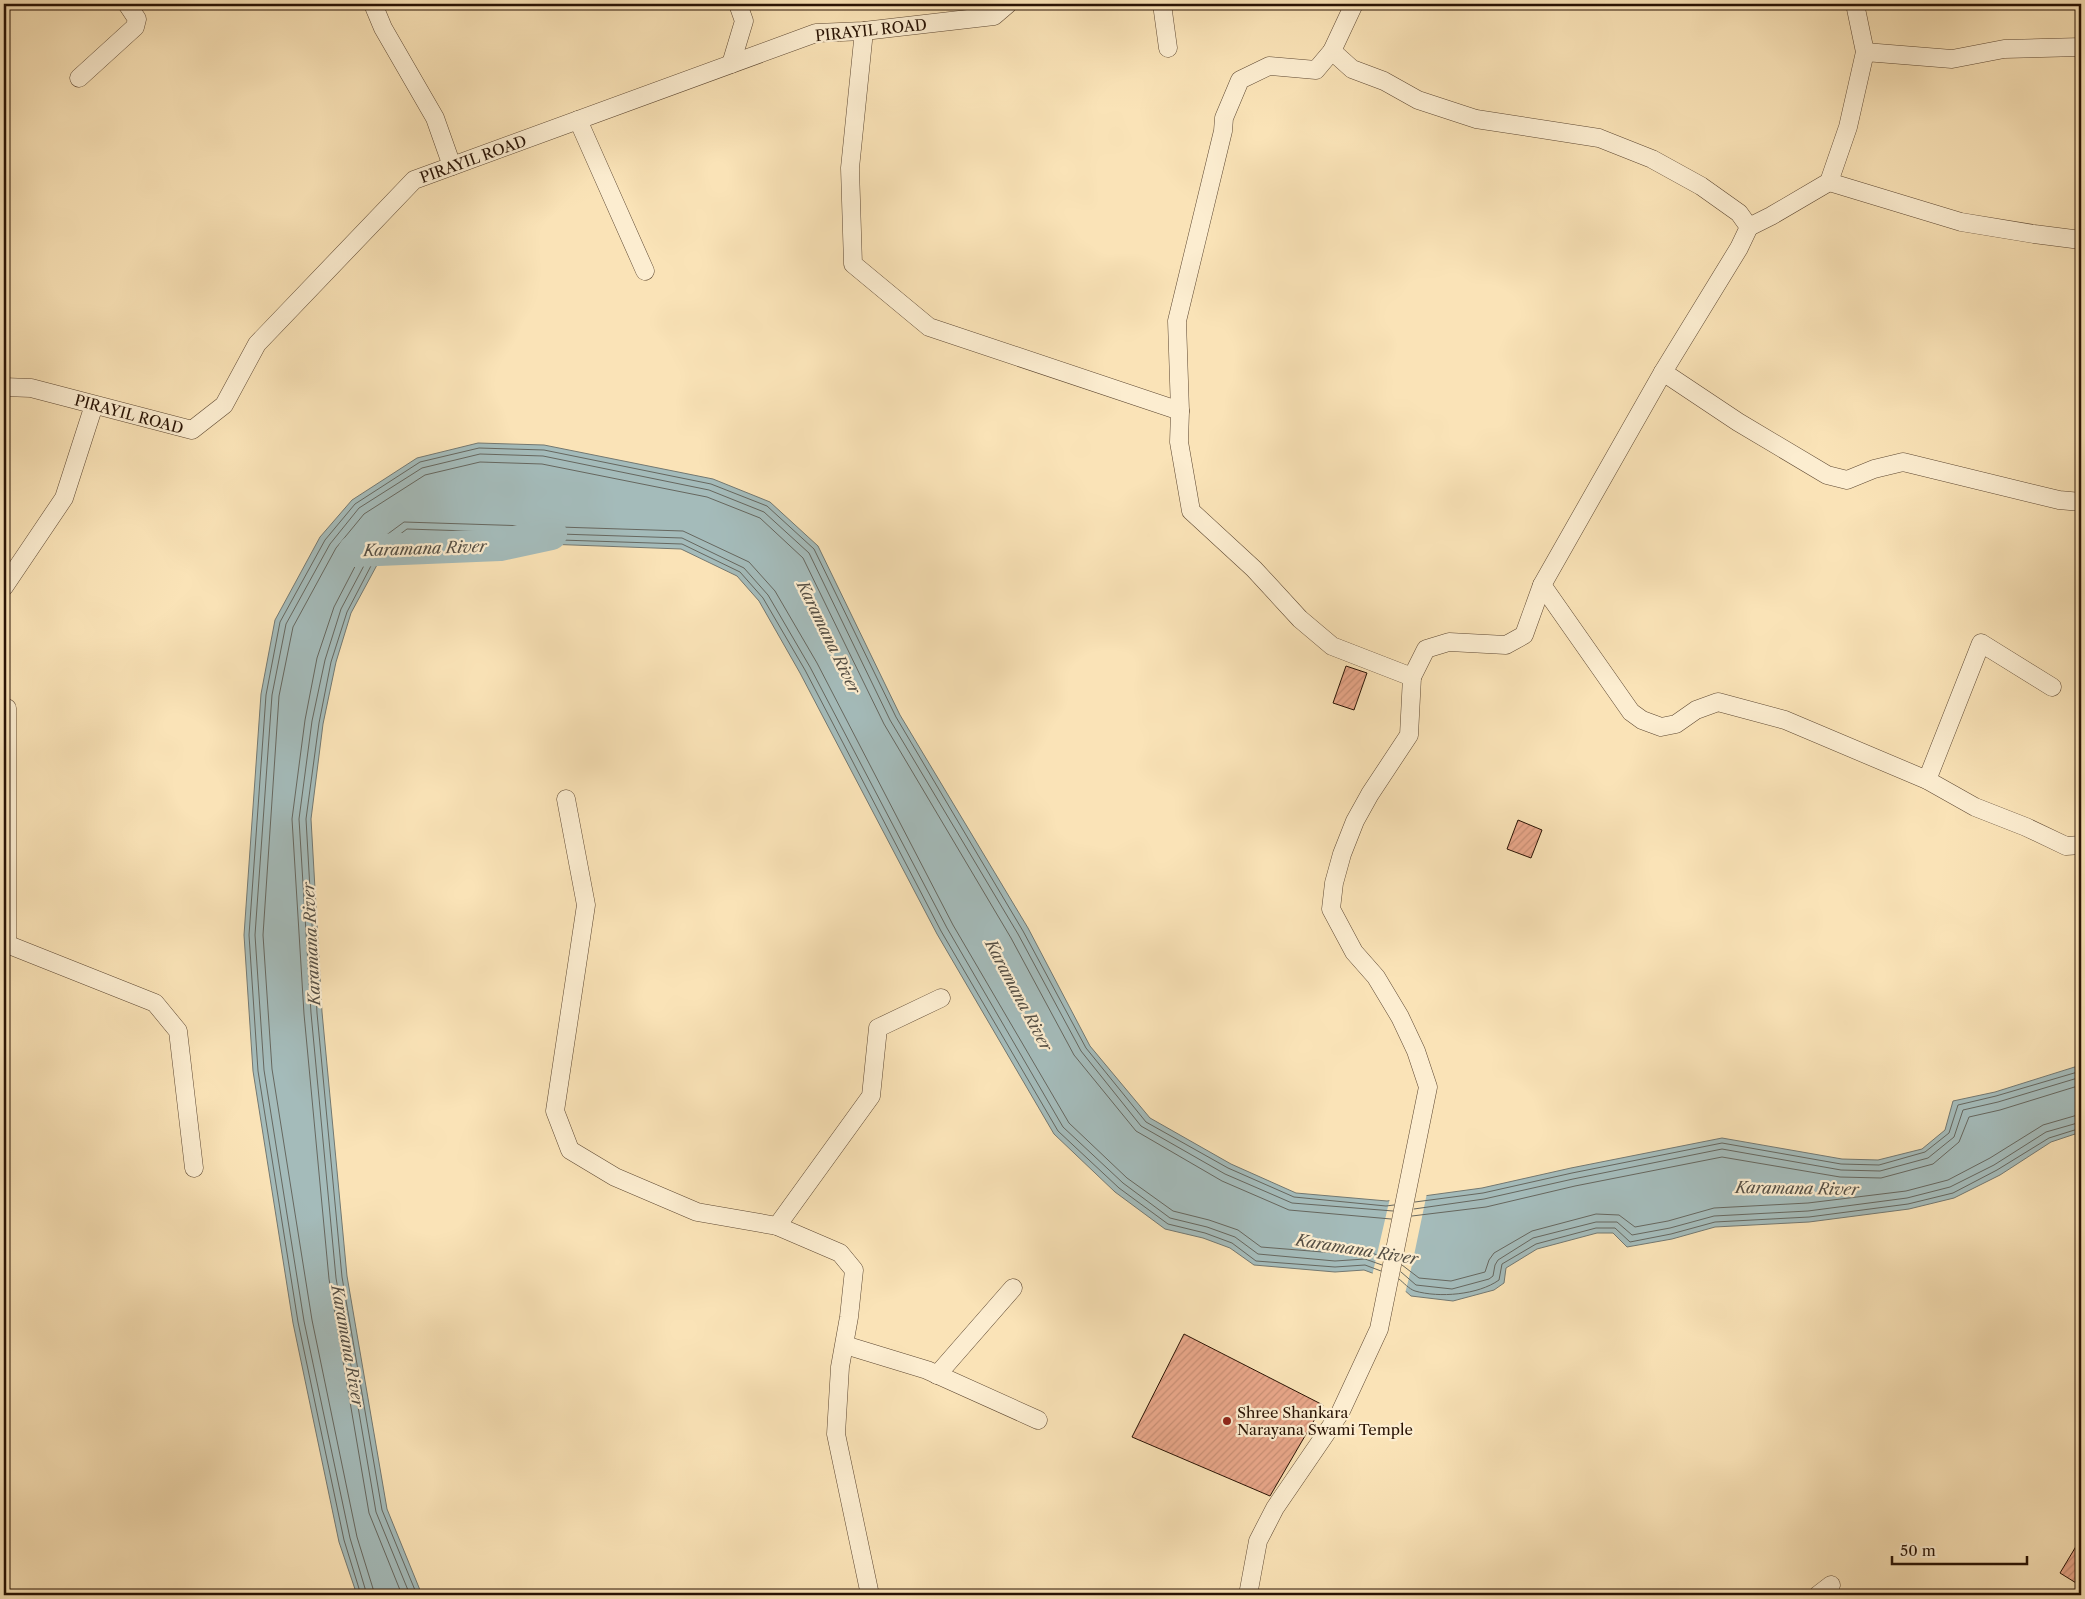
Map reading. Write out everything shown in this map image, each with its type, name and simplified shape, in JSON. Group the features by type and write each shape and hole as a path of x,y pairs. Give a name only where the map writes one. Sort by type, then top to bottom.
{"street":[{"path":"79,78 135,27 136,19 127,4"},
{"path":"373,4 383,28 436,118 452,166"},
{"path":"731,64 744,21 738,4"},
{"name":"PIRAYIL ROAD","path":"4,387 31,388 192,430 224,405 257,344 414,180 816,33 864,31 994,16 1008,4"},
{"path":"1162,4 1168,48"},
{"path":"1354,4 1332,50 1316,70 1269,66 1240,80 1224,118 1223,131 1177,321 1179,442 1191,511 1254,569 1300,619 1332,646 1412,677"},
{"path":"1248,1595 1258,1540 1275,1508 1340,1413 1379,1329 1428,1088 1416,1051 1400,1017 1376,978 1354,952 1331,909 1334,884 1342,854 1355,821 1370,794 1409,735 1412,677 1426,649 1449,642 1506,645 1524,635 1542,585 1662,372 1739,248 1749,227 1829,182 1848,127 1865,52 1855,4"},
{"path":"864,31 850,168 853,264 929,327 1180,412"},
{"path":"1865,52 1952,59 2004,50 2081,47"},
{"path":"1332,50 1352,69 1384,81 1418,100 1476,119 1599,138 1652,159 1701,186 1739,212 1749,227"},
{"path":"578,120 645,271"},
{"path":"1829,182 1961,222 2081,240"},
{"path":"1662,372 1738,422 1827,474 1847,480 1874,469 1903,462 2059,500 2081,502"},
{"path":"4,587 64,498 94,405"},
{"path":"1542,585 1631,712 1642,720 1661,727 1676,724 1696,710 1718,702 1784,720 1927,780 1975,807 2026,827 2066,846 2081,845"},
{"path":"1927,780 1981,643 2052,687"},
{"path":"7,708 5,944 155,1003 178,1031 194,1168"},
{"path":"566,799 586,906 555,1111 570,1150 615,1177 697,1212 777,1226 840,1253 854,1270 840,1367 836,1434 870,1595"},
{"path":"777,1226 871,1096 878,1028 941,998"},
{"path":"937,1375 1013,1288"},
{"path":"844,1345 937,1375 1038,1420"}],"water":[{"path":"478,443 544,445 713,479 770,502 818,546 900,715 1028,928 1090,1046 1150,1118 1231,1164 1296,1193 1387,1201 1482,1188 1722,1138 1842,1159 1878,1160 1922,1149 1945,1130 1953,1101 1995,1092 2081,1065 2081,1132 2051,1142 2000,1175 1954,1198 1909,1209 1809,1222 1715,1227 1672,1239 1627,1247 1613,1233 1597,1233 1537,1249 1506,1268 1504,1283 1494,1290 1453,1301 1411,1296 1394,1281 1364,1270 1335,1272 1254,1265 1230,1248 1203,1238 1165,1229 1115,1192 1054,1134 937,934 800,673 759,601 737,576 681,549 410,539 377,565 351,613 336,662 323,724 311,819 322,1012 347,1276 387,1509 422,1595 357,1595 339,1542 293,1323 253,1071 244,935 261,694 275,620 320,537 352,500 417,458"}],"pier":[{"path":"1427,1193 1405,1294 1393,1284 1372,1276 1390,1198"}],"building":[{"path":"1346,666 1367,673 1354,710 1333,703"},
{"path":"1518,820 1542,830 1531,858 1507,849"},
{"name":"Shree Shankara Narayana Swami Temple","path":"1184,1334 1323,1405 1270,1496 1132,1437"},
{"path":"2081,1538 2081,1586 2060,1573"}],"waterway":[{"name":"Karamana River","path":"354,551 500,545 551,534"}],"place":[{"name":"Shree Shankara Narayana Swami Temple","path":"1227,1421"}]}
